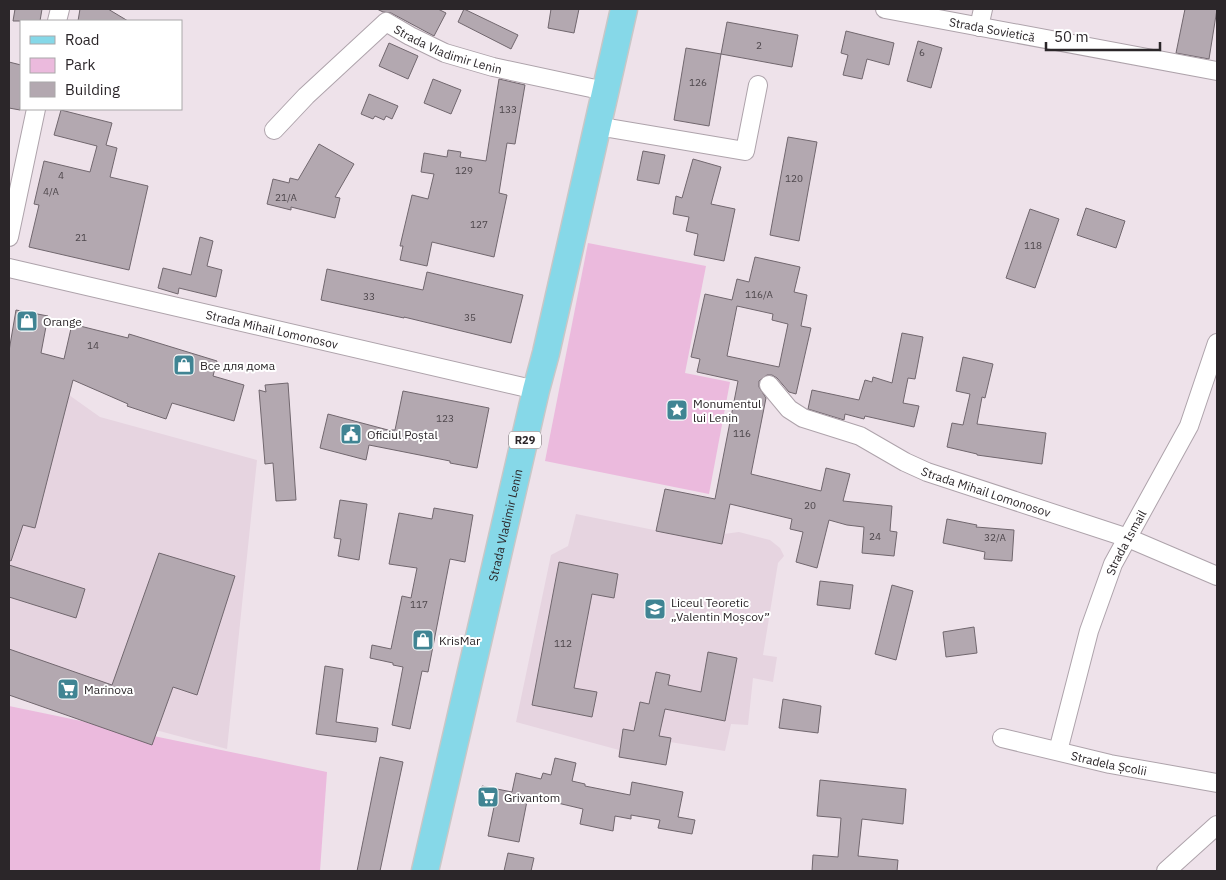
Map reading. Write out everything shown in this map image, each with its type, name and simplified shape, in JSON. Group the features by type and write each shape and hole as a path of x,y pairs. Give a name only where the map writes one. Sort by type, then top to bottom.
{"main road":[{"name":"Strada Vladimir Lenin","path":"425,871 545,358 624,9"}],"street":[{"name":"Strada Sovietică","path":"885,9 1217,71"},
{"path":"979,27 983,9"},
{"name":"Strada Vladimir Lenin","path":"274,130 306,96 386,22 445,53 493,66 605,91"},
{"path":"597,126 745,151 758,85"},
{"path":"9,237 36,110"},
{"name":"Strada Mihail Lomonosov","path":"9,268 536,390"},
{"name":"Strada Ismail","path":"1058,751 1089,631 1113,564 1189,426 1217,343"},
{"name":"Strada Mihail Lomonosov","path":"769,385 789,409 803,418 860,436 905,462 927,472 1128,538 1217,576"},
{"name":"Stradela Școlii","path":"1002,738 1110,764 1217,783"},
{"path":"1166,871 1217,825"}],"shaded area":[{"path":"9,344 78,363 69,395 100,417 257,460 227,749 9,691"},
{"name":"Liceul Teoretic „Valentin Moșcov”","path":"576,514 722,544 724,534 739,532 770,540 780,548 784,556 778,563 763,655 777,657 773,682 753,678 748,725 731,724 725,751 670,742 666,765 618,757 619,750 516,722 551,555 568,546"}],"green space":[{"path":"588,243 706,266 685,373 730,382 709,494 545,461"},
{"path":"9,706 327,772 320,871 9,871"}],"building":[{"path":"15,9 42,9 40,20 13,21"},
{"path":"80,9 108,9 126,20 78,20"},
{"path":"377,9 438,9 446,13 434,36 391,13"},
{"path":"464,9 518,35 511,49 458,22"},
{"path":"551,9 579,9 574,33 548,28"},
{"path":"1185,9 1217,9 1209,59 1176,53"},
{"path":"727,22 798,35 792,67 721,54"},
{"path":"846,31 894,43 889,65 867,59 862,79 843,75 848,55 841,53"},
{"path":"918,41 942,48 931,88 907,81"},
{"path":"389,43 418,56 408,79 379,66"},
{"path":"686,48 721,54 709,126 674,120"},
{"path":"9,62 20,65 20,110 9,108"},
{"path":"433,79 461,90 451,114 424,103"},
{"path":"499,79 525,85 515,144 507,143 499,193 507,195 494,257 432,242 427,266 400,260 403,246 400,246 412,195 428,199 434,174 421,172 424,153 447,157 448,150 461,152 460,157 486,161"},
{"path":"369,94 398,106 392,119 386,116 384,120 375,116 373,119 361,114"},
{"path":"61,110 112,123 106,145 117,148 110,177 148,186 129,270 29,247 39,205 34,204 44,161 90,172 97,146 54,135"},
{"path":"788,137 817,142 799,241 770,235"},
{"path":"319,144 354,164 335,197 340,198 335,218 291,207 291,210 267,204 273,179 289,183 290,178 298,180"},
{"path":"643,151 665,155 659,184 637,180"},
{"path":"693,159 721,167 711,204 735,209 724,261 694,255 698,234 686,231 689,217 673,214 676,196 682,198"},
{"path":"1086,208 1125,221 1116,248 1077,235"},
{"path":"1030,209 1059,219 1035,288 1006,278"},
{"path":"200,237 213,241 207,266 222,270 216,297 179,288 178,294 158,288 163,268 191,275"},
{"path":"755,257 800,267 794,292 807,295 801,326 811,328 796,394 789,392 772,375 767,375 759,381 759,387 766,398 751,474 821,491 826,468 850,474 843,501 892,506 890,531 897,532 894,556 862,553 864,527 829,520 817,568 796,562 803,532 790,529 792,519 730,504 722,544 656,531 665,489 715,499 738,381 697,372 700,359 691,357 705,294 732,300 737,279 749,282","holes":["737,306 773,314 772,320 788,324 779,367 727,356"]},
{"path":"327,269 423,290 427,272 523,295 511,343 404,317 321,300"},
{"path":"16,310 48,316 41,353 64,359 72,324 128,338 129,334 217,361 213,376 244,385 234,421 172,403 166,419 127,406 128,404 73,380 35,528 23,525 11,561 9,560 9,351"},
{"path":"902,333 923,337 915,379 908,378 903,403 919,406 914,427 865,416 864,419 845,414 844,420 808,409 812,390 859,400 865,380 872,382 873,377 892,383"},
{"path":"963,357 993,364 985,398 982,397 977,424 1046,433 1042,464 977,455 947,447 952,423 963,425 970,394 956,391"},
{"path":"288,383 296,500 276,501 273,463 265,464 259,390 266,392 265,385"},
{"path":"403,391 489,408 477,468 369,445 366,460 320,448 328,414 388,430 395,430"},
{"path":"340,500 367,504 359,560 338,556 341,539 334,538"},
{"path":"434,508 473,515 465,562 450,559 428,672 422,671 410,729 392,725 403,667 370,658 372,645 391,649 402,596 411,598 417,568 389,564 399,513 432,519"},
{"path":"947,519 977,525 976,527 1014,530 1012,561 984,559 985,552 943,543"},
{"path":"159,553 235,576 197,695 173,687 152,745 9,695 9,649 112,685"},
{"path":"559,562 618,574 614,598 592,594 574,688 597,692 592,717 532,705"},
{"path":"9,565 85,589 76,618 9,597"},
{"path":"820,581 853,585 850,609 817,605"},
{"path":"892,585 913,591 896,660 875,654"},
{"path":"974,627 977,653 946,657 943,632"},
{"path":"708,652 737,658 725,721 665,709 659,736 671,738 666,765 619,757 623,729 634,731 640,702 649,704 656,672 670,675 668,685 701,692"},
{"path":"325,666 343,669 336,722 378,728 376,742 316,734"},
{"path":"783,699 821,706 818,733 779,728"},
{"path":"380,757 403,762 380,871 357,871"},
{"path":"555,758 576,763 572,781 585,784 585,786 630,795 632,782 683,792 678,817 695,820 692,834 658,828 660,820 631,815 631,819 615,816 613,831 580,824 583,809 528,796 519,842 488,836 494,807 479,804 482,786 512,792 516,773 541,779 543,773 551,775"},
{"path":"820,780 906,789 903,824 862,819 858,856 898,860 897,871 812,871 813,855 838,857 841,818 817,816"},
{"path":"508,853 534,858 531,871 504,871"}],"place":[{"name":"Orange","path":"27,321"},
{"name":"Все для дома","path":"184,365"},
{"name":"Monumentul lui Lenin","path":"677,410"},
{"name":"Oficiul Poștal","path":"351,434"},
{"name":"Liceul Teoretic „Valentin Moșcov”","path":"655,609"},
{"name":"KrisMar","path":"423,640"},
{"name":"Marinova","path":"68,689"},
{"name":"Grivantom","path":"488,797"}]}
